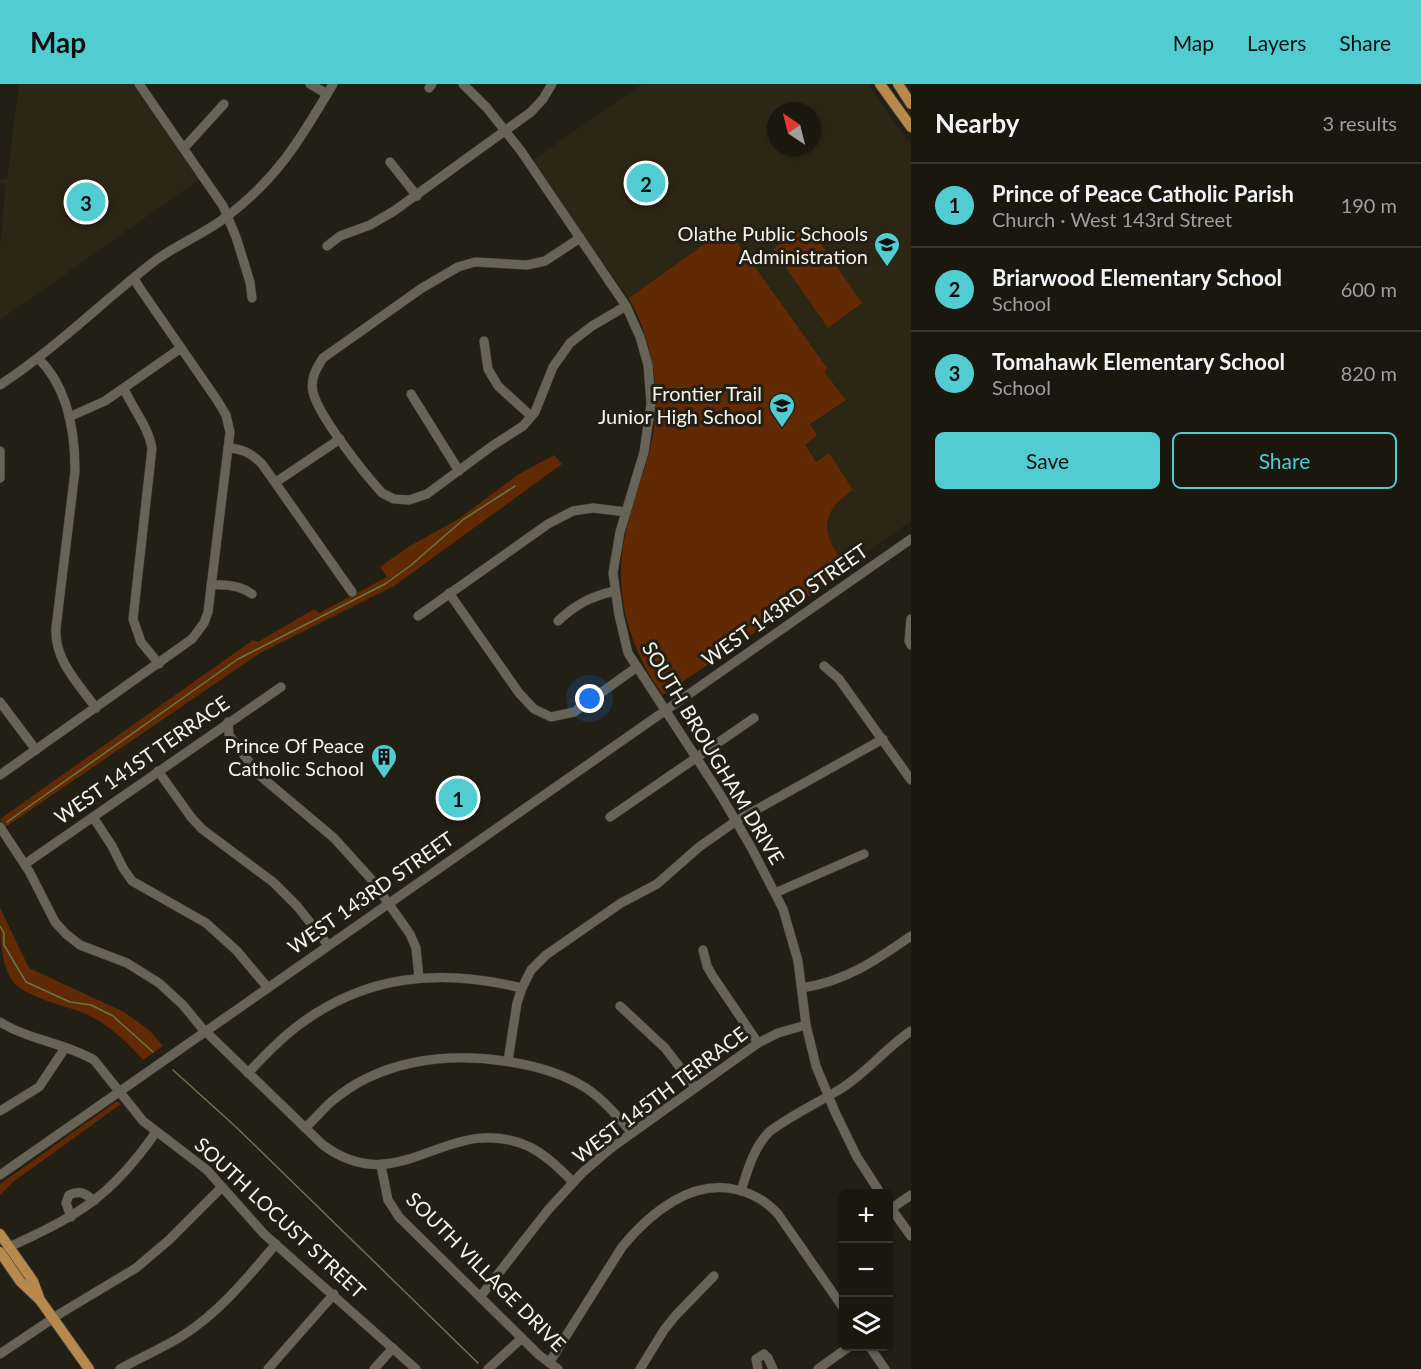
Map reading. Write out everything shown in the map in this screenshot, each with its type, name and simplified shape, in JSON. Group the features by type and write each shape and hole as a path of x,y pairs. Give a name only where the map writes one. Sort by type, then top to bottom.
{"main road":[{"path":"880,84 911,127"},
{"path":"897,84 911,104"},
{"path":"0,1234 4,1249 33,1281 40,1300 89,1369"}],"street":[{"path":"139,84 212,189 227,216 246,271 252,298"},
{"path":"310,84 327,94"},
{"path":"0,385 38,358 164,254 227,216 255,194 287,159 333,84"},
{"name":"SOUTH BROUGHAM DRIVE","path":"463,84 487,108 521,151 626,306 640,337 648,365 651,404 644,452 620,532 614,573 619,615 628,653 697,758 775,893 794,942 806,1025 816,1066 857,1157 878,1189"},
{"path":"327,246 340,236 380,220 417,196 536,107 552,84"},
{"path":"184,148 224,104"},
{"path":"390,162 417,196"},
{"path":"580,238 545,261 527,265 475,262 458,267 422,288 323,358 313,373 313,392 323,414 382,493 394,499 409,500 420,497 523,426 535,412 553,367 570,343 592,326 626,306"},
{"path":"0,775 192,639 200,630 208,612 230,432 226,415 134,278"},
{"path":"484,341 488,369 498,386 531,416"},
{"path":"69,417 96,406 124,389 181,348"},
{"path":"38,358 50,369 60,388 69,417 75,451 75,471 56,628 57,643 64,664 96,708"},
{"path":"124,389 146,429 152,448 133,619 141,642 159,664"},
{"path":"411,394 459,471"},
{"path":"625,416 649,420"},
{"path":"276,482 340,439"},
{"path":"228,448 242,449 254,455 262,464 352,592"},
{"path":"0,451 0,478"},
{"path":"418,616 548,524 573,511 593,508 626,512"},
{"name":"WEST 143RD STREET","path":"0,1174 911,539"},
{"path":"211,585 238,587 252,594"},
{"path":"558,621 572,608 595,596 615,591"},
{"path":"449,593 519,693 534,709 551,717 574,712 637,667"},
{"path":"911,619 909,640 911,645"},
{"path":"824,666 839,679 911,780"},
{"name":"WEST 141ST TERRACE","path":"25,864 281,687"},
{"path":"0,702 36,750"},
{"path":"610,817 754,718"},
{"path":"228,722 229,735 258,774 334,838 372,880 414,943 419,978"},
{"path":"508,1061 517,1003 522,988 531,970 546,955 621,903 657,884 699,847 736,822 883,740"},
{"path":"158,771 196,823 273,882 297,906 328,945"},
{"path":"93,817 132,881 189,912 206,924 237,951 268,988"},
{"path":"0,827 25,864 55,922 66,934 80,945 127,963 143,972 172,994 206,1031 322,1145 339,1156 358,1163 381,1166 400,1162 464,1140 504,1139 530,1147 549,1159 573,1182"},
{"path":"775,893 864,854"},
{"path":"802,988 824,984 859,971 911,936"},
{"path":"703,950 712,975 758,1043"},
{"path":"248,1073 295,1028 329,1006 383,984 419,978 464,977 522,988"},
{"path":"620,1006 665,1048 695,1087"},
{"name":"SOUTH LOCUST STREET","path":"0,1022 21,1033 84,1054 94,1060 133,1111 156,1132 195,1160 276,1244 416,1369"},
{"name":"WEST 145TH TERRACE","path":"480,1297 548,1210 594,1162 758,1043 778,1033 806,1025"},
{"path":"741,1191 752,1156 761,1141 777,1126 858,1076 892,1044 911,1031"},
{"path":"0,1112 39,1087 65,1048"},
{"path":"305,1128 335,1099 359,1084 395,1068 434,1058 475,1057 508,1061 554,1072 600,1099 632,1133"},
{"path":"4,1249 71,1216 94,1201 122,1177 156,1132"},
{"name":"SOUTH VILLAGE DRIVE","path":"381,1166 388,1200 399,1218 522,1338 558,1369"},
{"path":"0,1354 151,1256 222,1187"},
{"path":"549,1363 622,1247 644,1223 677,1199 701,1189 720,1187 741,1191 765,1202 778,1214 839,1303"},
{"path":"71,1216 66,1203 69,1195 76,1192 85,1193 94,1201"},
{"path":"893,1204 911,1195"},
{"path":"893,1210 911,1236"},
{"path":"120,1369 168,1345 205,1320 233,1293 276,1244"},
{"path":"640,1369 676,1315 714,1276"},
{"path":"268,1369 334,1294"},
{"path":"488,1369 522,1338"},
{"path":"374,1369 393,1347"},
{"path":"818,1369 844,1351"},
{"path":"872,1351 885,1369"},
{"path":"758,1369 756,1359 764,1354 773,1369"}],"shaded area":[{"path":"19,84 133,84 200,179 0,320 0,246 6,184 0,183 0,179 7,179"},
{"name":"Frontier Trail Junior High School","path":"642,84 868,84 911,145 911,521 663,695 652,680 635,645 625,614 622,590 625,539 650,451 655,420 655,382 650,352 641,323 629,298 530,162"},
{"path":"808,225 862,303 828,328 773,249"},
{"name":"Frontier Trail Junior High School","path":"727,228 827,368 825,373 846,400 810,424 817,435 805,445 816,462 829,453 853,490 833,508 828,517 827,526 832,545 846,567 821,588 663,695 643,663 629,629 622,592 624,541 649,453 656,393 645,335 629,298"},
{"path":"554,455 562,464 394,586 260,653 4,828 0,819 253,640 258,642 314,609 319,613 387,577 380,567 408,547 457,520 519,474"},
{"path":"0,908 29,968 124,1012 149,1030 163,1046 143,1060 117,1034 94,1018 35,996 17,986 7,971 3,954"},
{"path":"117,1101 121,1104 13,1182 0,1195 0,1184"}],"waterway":[{"path":"7,822 238,659 385,584 410,566 464,519 515,486"},
{"path":"0,926 4,933 4,945 26,982 70,1002 91,1005 113,1016 153,1052"},
{"path":"173,1070 236,1127 478,1363"}],"place":[{"name":"Briarwood Elementary School","path":"646,183"},
{"name":"Tomahawk Elementary School","path":"86,202"},
{"name":"Olathe Public Schools Administration","path":"887,268"},
{"name":"Frontier Trail Junior High School","path":"782,429"},
{"name":"Prince Of Peace Catholic School","path":"384,780"},
{"name":"Prince of Peace Catholic Parish","path":"458,798"}]}
